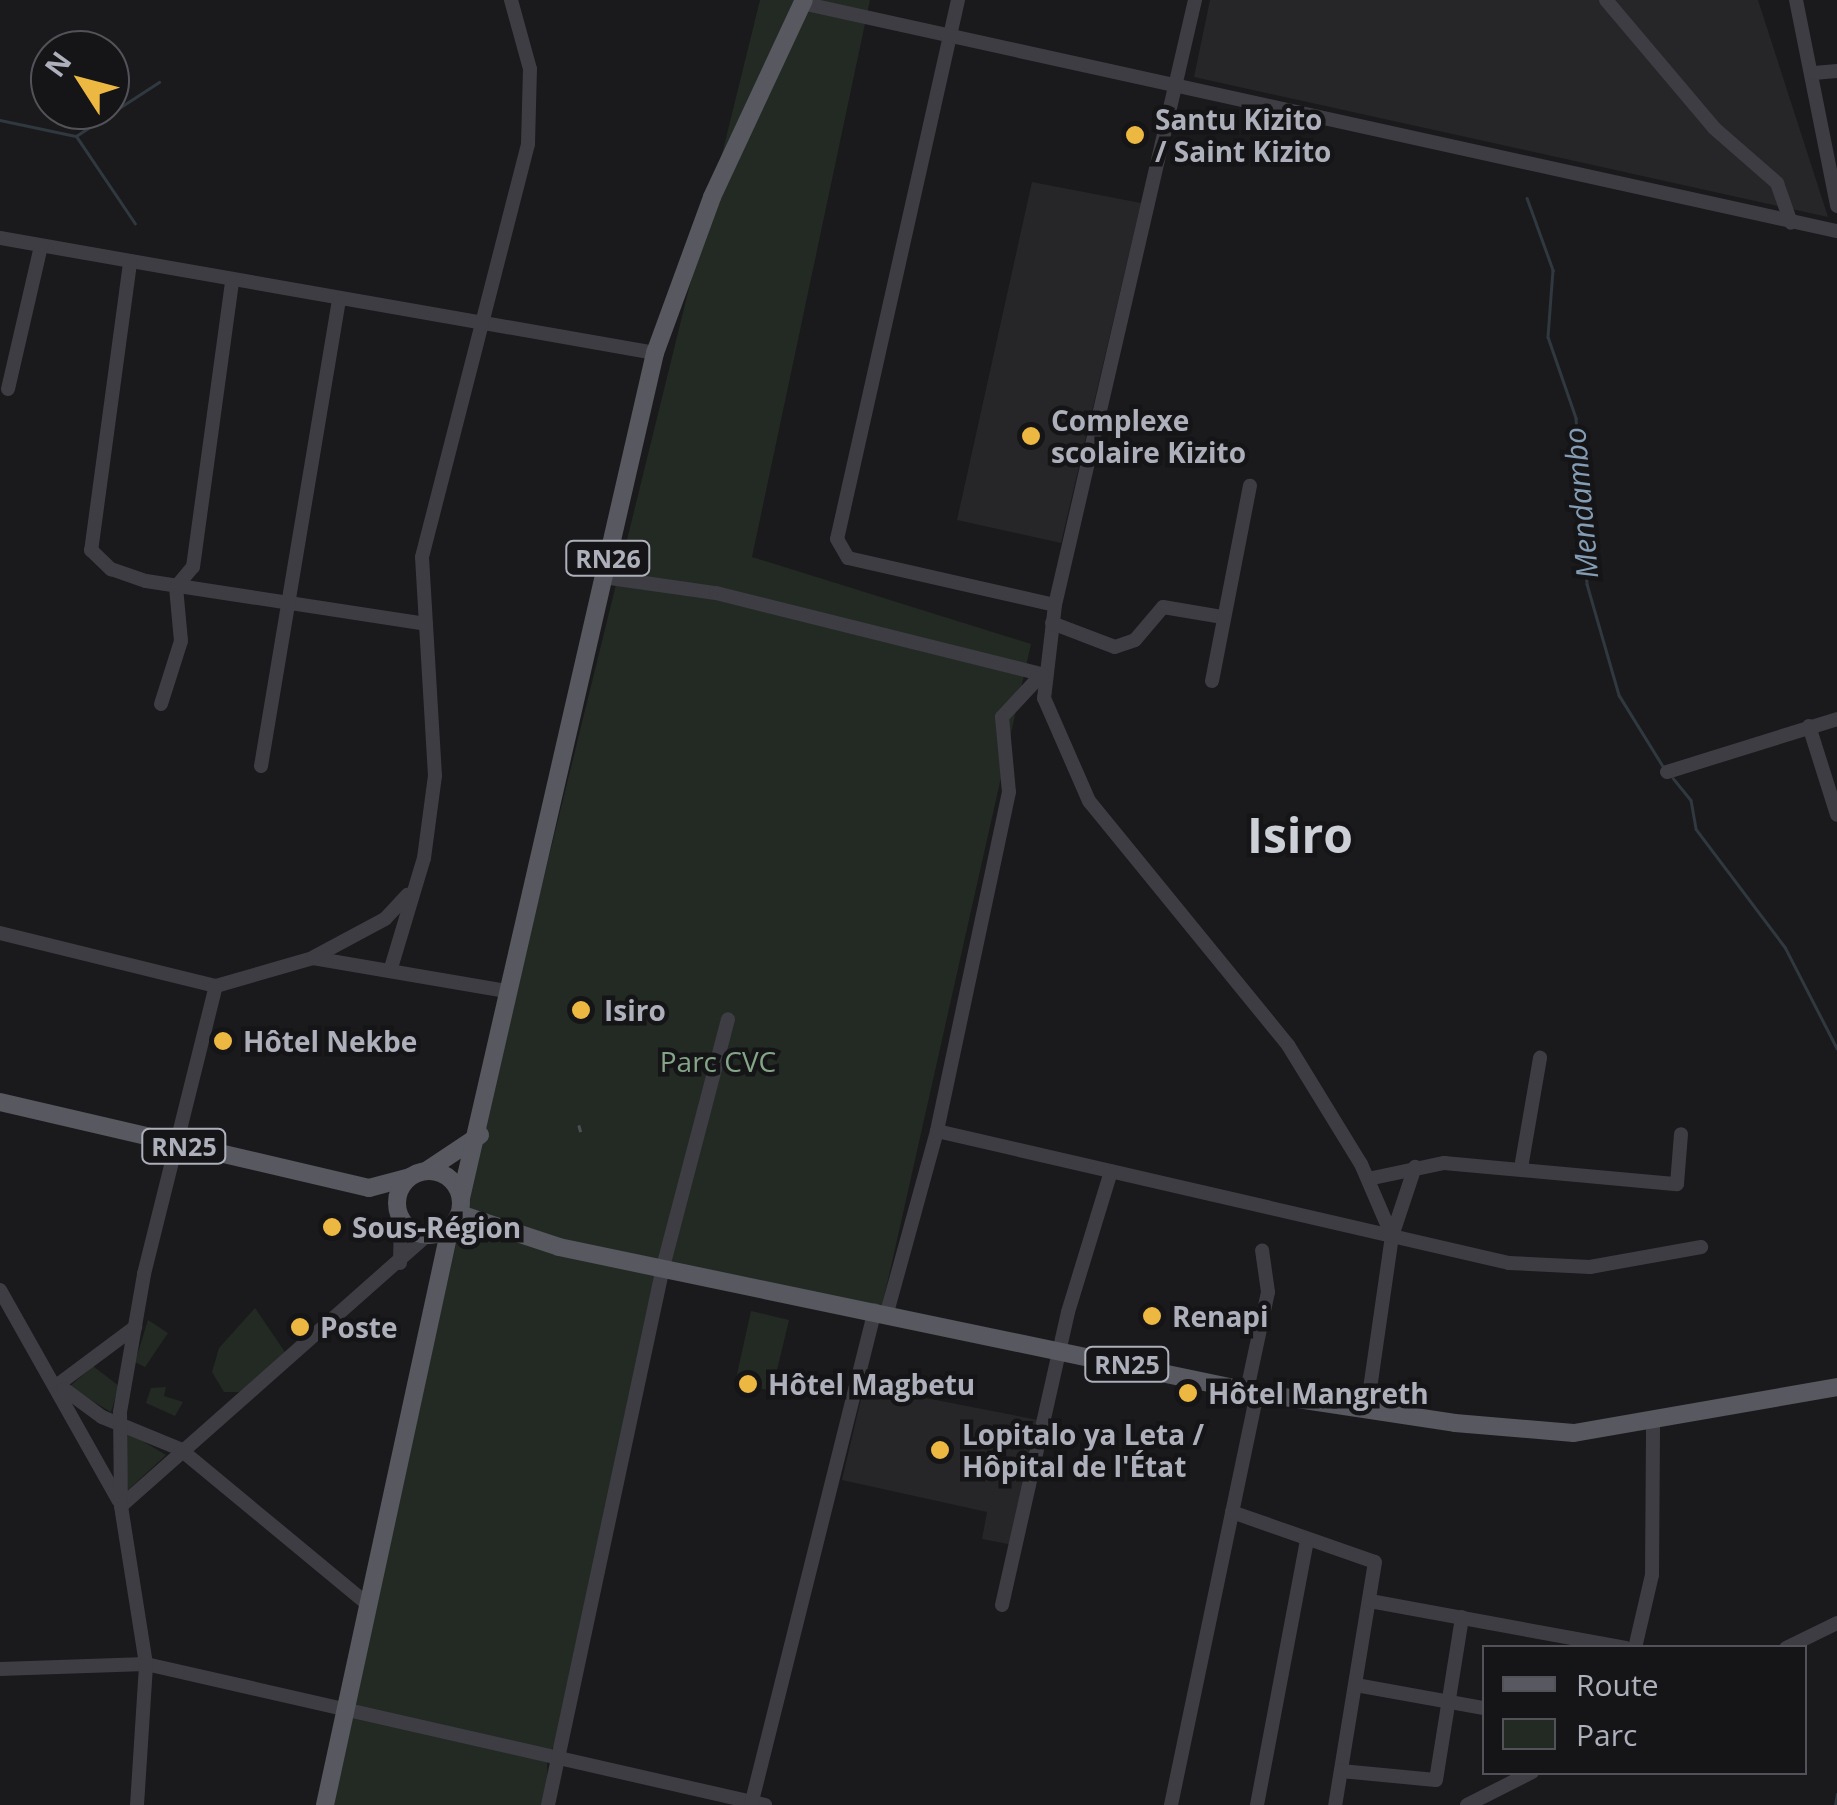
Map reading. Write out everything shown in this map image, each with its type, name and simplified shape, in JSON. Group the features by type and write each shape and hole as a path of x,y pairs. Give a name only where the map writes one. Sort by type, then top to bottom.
{"main road":[{"name":"RN26","path":"457,1213 480,1135 506,991 655,353 712,198 805,2"},
{"name":"RN25","path":"0,1102 369,1188 418,1174 449,1177 457,1213 663,1268 1252,1391 1367,1409 1574,1433 1837,1387"},
{"path":"400,1217 418,1174 480,1135"},
{"name":"RN25","path":"369,1188 400,1217 429,1236"},
{"path":"442,1268 429,1236 457,1213"},
{"path":"325,1805 457,1213"}],"street":[{"path":"391,968 435,776 422,557 487,317 528,144 530,69 511,0"},
{"path":"958,0 834,529 848,558 1055,605"},
{"path":"1195,0 1180,86 1055,605 1042,674 1060,744 1104,827 1288,1045 1368,1178 1392,1236"},
{"path":"1606,0 1714,128 1777,183 1791,223"},
{"path":"1796,0 1832,149 1837,206"},
{"path":"805,2 1837,231"},
{"path":"1814,73 1837,71"},
{"path":"0,238 339,302 487,317 655,353"},
{"path":"8,389 41,246"},
{"path":"130,263 91,550 111,570 176,587 426,624"},
{"path":"160,704 181,641 176,587 193,567 232,281"},
{"path":"261,766 280,616 293,605 339,302"},
{"path":"1212,681 1250,486"},
{"path":"603,576 716,593 1042,674"},
{"path":"1052,623 1115,647 1135,640 1158,608 1223,617"},
{"path":"0,1670 146,1664 756,1804 881,1312 937,1131 1009,792 1002,716 1042,674"},
{"path":"1668,772 1837,719"},
{"path":"1809,726 1837,815"},
{"path":"0,933 216,986 314,958 385,920 412,889"},
{"path":"314,958 391,968 506,991"},
{"path":"137,1805 146,1664 122,1506 120,1418 174,1144 216,986"},
{"path":"548,1805 663,1268 728,1019"},
{"path":"1520,1168 1540,1058"},
{"path":"937,1131 1392,1236 1554,1269 1701,1247"},
{"path":"1368,1178 1415,1166 1520,1168 1677,1184 1681,1134"},
{"path":"1367,1409 1392,1236 1415,1166"},
{"path":"1002,1606 1112,1171"},
{"path":"400,1217 400,1263"},
{"path":"122,1506 180,1449 429,1236"},
{"path":"1170,1805 1232,1512 1268,1292 1262,1250"},
{"path":"0,1290 62,1386 122,1506"},
{"path":"62,1386 135,1327"},
{"path":"62,1386 102,1417 120,1418 180,1449 370,1606"},
{"path":"1636,1645 1652,1575 1653,1422"},
{"path":"1232,1512 1306,1544 1375,1562 1335,1805"},
{"path":"1257,1805 1306,1544"},
{"path":"1370,1601 1462,1617 1554,1640 1599,1645"},
{"path":"1341,1771 1436,1780 1462,1617"},
{"path":"1792,1645 1837,1622"},
{"path":"1356,1684 1482,1708"},
{"path":"1468,1805 1526,1775"}],"shaded area":[{"path":"1210,0 1758,0 1828,217 1194,77"},
{"name":"Complexe scolaire Kizito","path":"1032,182 1141,203 1061,543 957,520"},
{"name":"Lopitalo ya Leta / Hôpital de l'État","path":"864,1386 1038,1420 1013,1545 982,1539 987,1512 842,1480"}],"green space":[{"name":"Parc CVC","path":"760,0 870,0 752,557 1031,644 879,1320 663,1268 569,1724 547,1756 548,1805 328,1805 488,1104"},
{"path":"255,1308 287,1355 242,1392 224,1392 212,1372 219,1348"},
{"path":"751,1311 789,1320 772,1391 735,1383"},
{"path":"148,1320 168,1333 145,1367 135,1362"},
{"path":"93,1366 119,1386 111,1412 69,1387"},
{"path":"166,1387 164,1396 183,1402 175,1416 146,1403 151,1388"},
{"path":"124,1430 166,1455 128,1490"}],"waterway":[{"path":"0,120 76,136 159,82"},
{"path":"77,137 135,223"},
{"name":"Mendambo","path":"1527,198 1553,270 1548,337 1576,418 1587,584 1619,695 1664,768"},
{"name":"Mendambo","path":"1673,778 1691,800 1696,829 1785,947 1837,1048"},
{"name":"Mendambo","path":"1835,1805 1837,1794"}],"railway":[{"path":"579,1125 581,1132"}],"place":[{"name":"Santu Kizito / Saint Kizito","path":"1135,135"},
{"name":"Complexe scolaire Kizito","path":"1031,436"},
{"name":"Isiro","path":"581,1010"},
{"name":"Hôtel Nekbe","path":"223,1041"},
{"name":"Sous-Région","path":"332,1227"},
{"name":"Renapi","path":"1152,1316"},
{"name":"Poste","path":"300,1327"},
{"name":"Hôtel Magbetu","path":"748,1384"},
{"name":"Hôtel Mangreth","path":"1188,1393"},
{"name":"Lopitalo ya Leta / Hôpital de l'État","path":"940,1450"}],"district":[{"name":"Isiro","path":"1300,835"}]}
